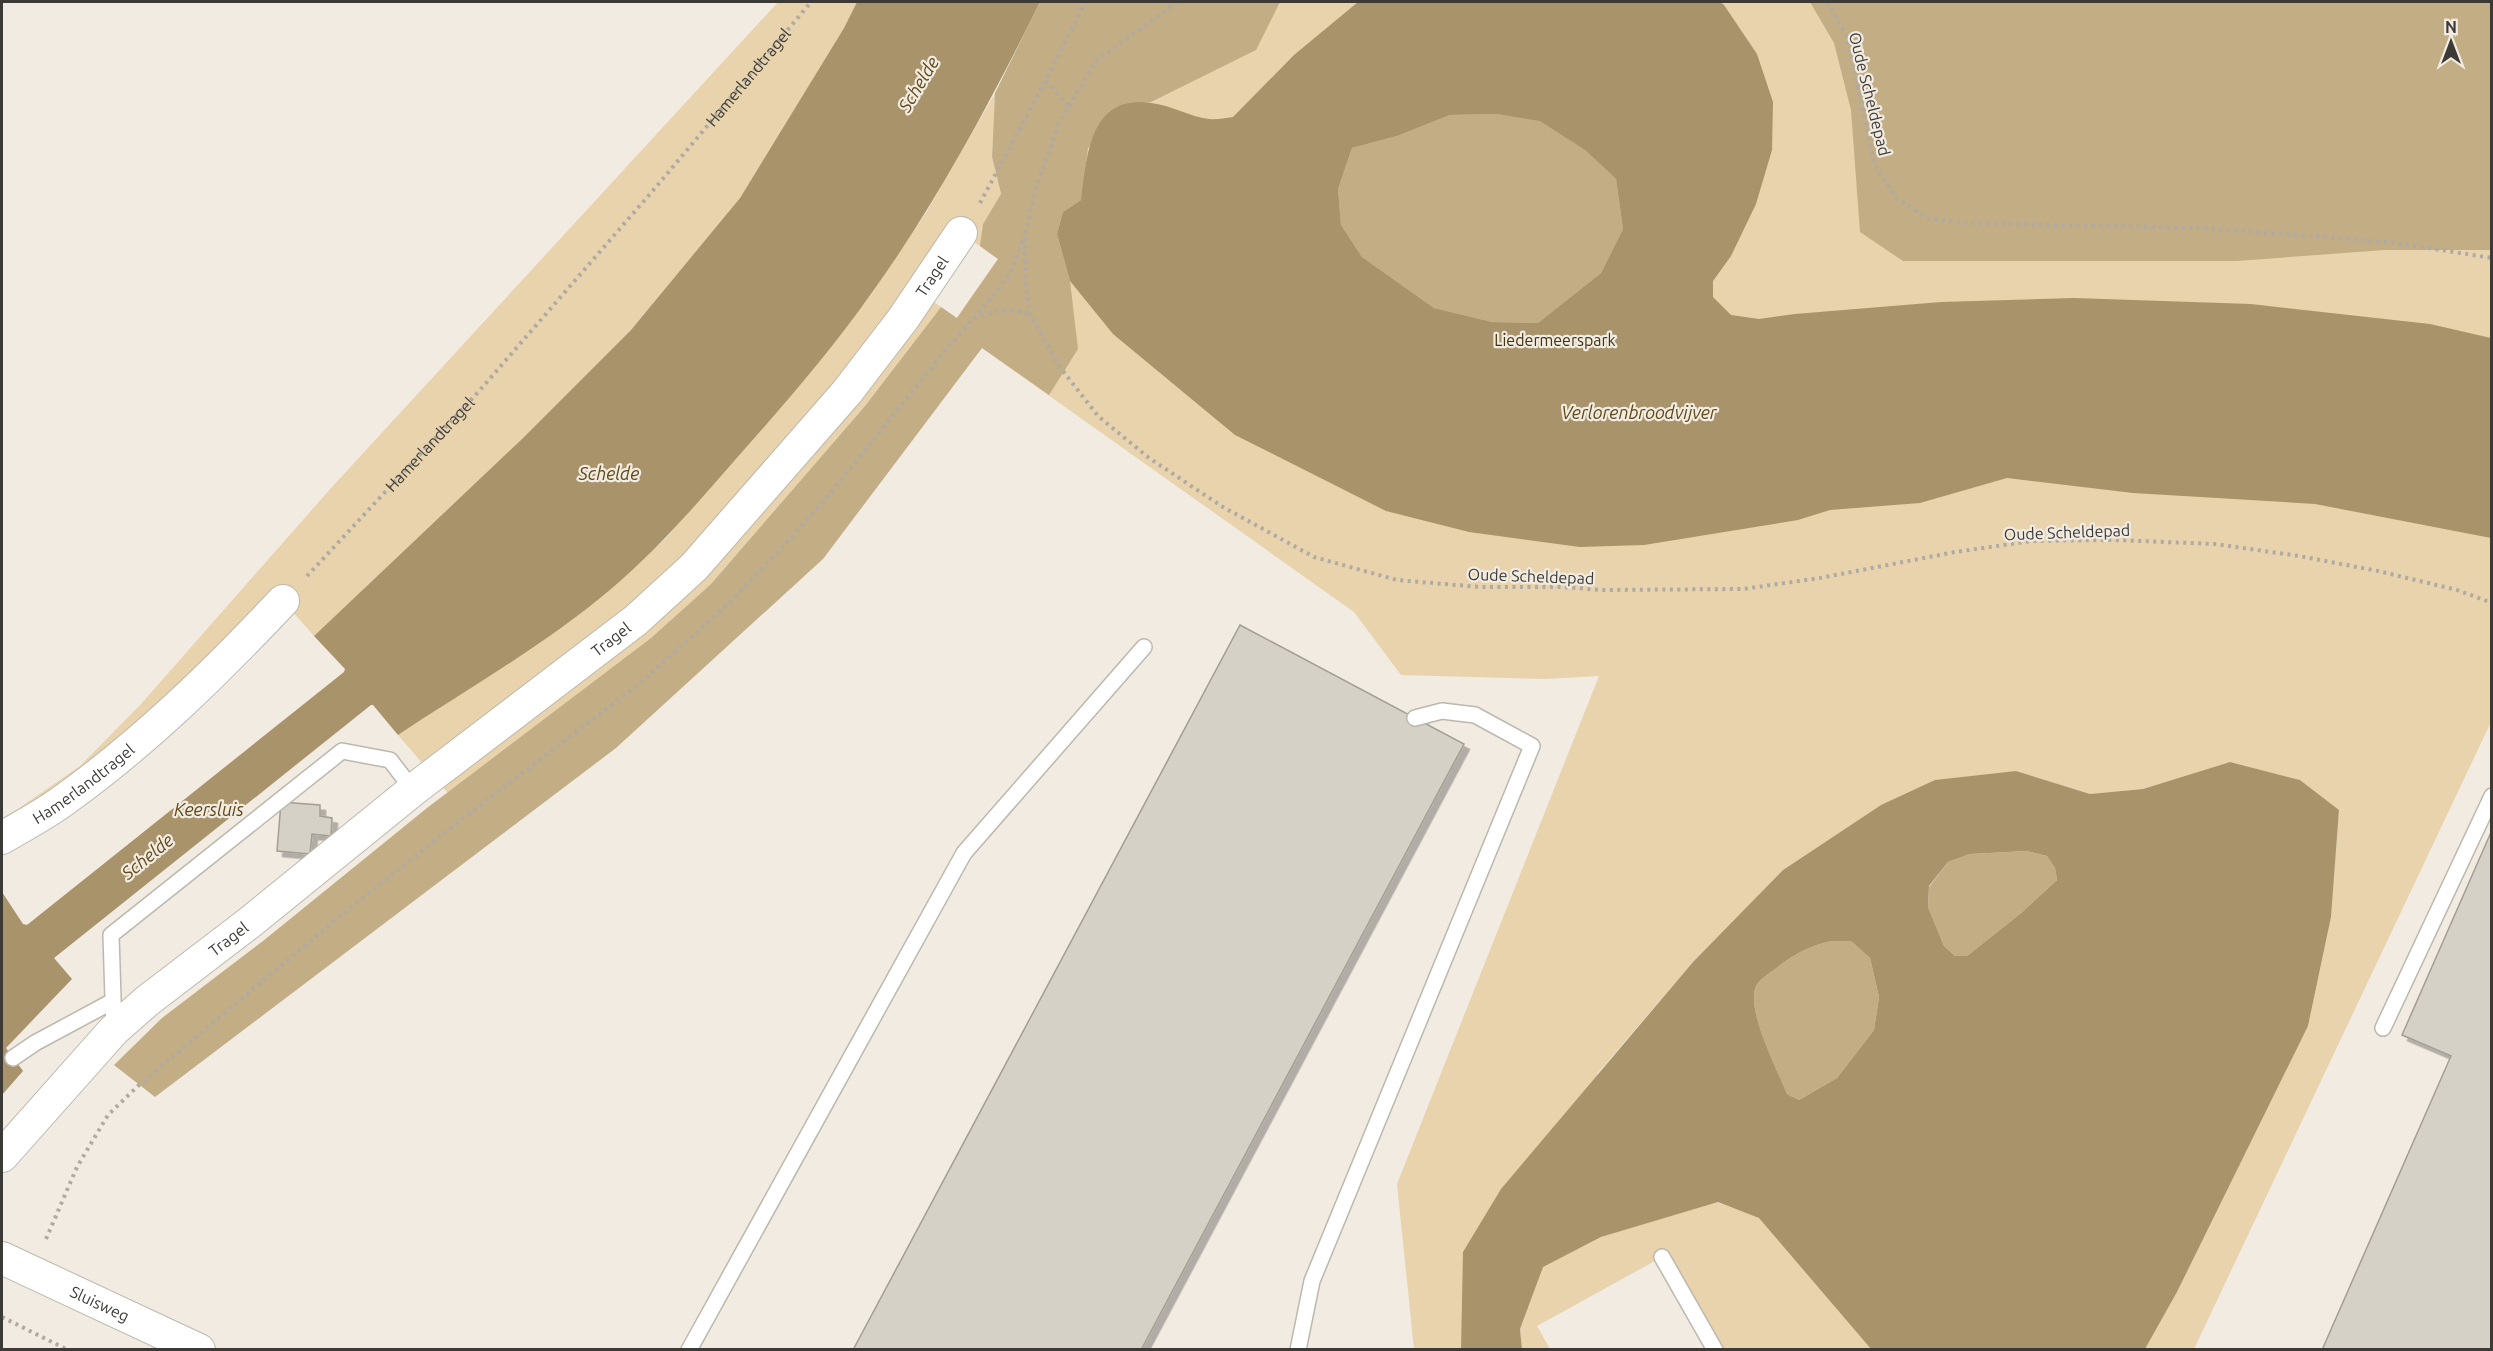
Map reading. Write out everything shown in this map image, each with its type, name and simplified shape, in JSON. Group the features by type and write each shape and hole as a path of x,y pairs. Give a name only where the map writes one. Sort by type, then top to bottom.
{"street":[{"name":"Tragel","path":"2,1156 114,1016 147,1000 249,923 413,790 636,620 694,567 847,392 903,319 961,233"},
{"name":"Hamerlandtragel","path":"2,838 63,802 129,750 209,679 283,601"},
{"name":"Sluisweg","path":"2,1258 199,1350"}],"lane":[{"path":"689,1350 964,853 1144,647"},
{"path":"1298,1350 1312,1281 1532,746 1475,715 1442,711 1415,718"},
{"path":"13,1058 34,1043 114,1016 111,935 342,751 390,760 413,790"},
{"path":"2384,1028 2492,796"},
{"path":"1662,1257 1715,1350"}],"path":[{"name":"Hamerlandtragel","path":"283,601 480,390 656,187 811,2"},
{"path":"961,233 1046,81 1085,2"},
{"name":"Oude Scheldepad","path":"1177,2 1096,61 1059,123 1037,186 1025,234 1025,280 1030,314 1059,366 1098,416 1149,458 1243,518 1314,557 1397,580 1480,586 1563,586 1601,590 1743,589 1999,546 2032,542 2115,540 2215,544 2299,556 2378,571 2457,590 2492,603"},
{"name":"Oude Scheldepad","path":"1827,2 1847,37 1874,163 1896,198 1927,218 1962,224 2202,228 2389,242 2492,258"},
{"path":"1046,81 1068,106"},
{"path":"974,319 1010,274 1025,234"},
{"path":"44,1244 77,1167 108,1115"},
{"path":"2,1317 68,1350"}],"green space":[{"path":"778,2 857,2 844,28 740,198 631,330 523,438 314,636 283,601 129,750 2,820 80,766 141,704 332,487"},
{"name":"Liedermeerspark","path":"1110,2 2491,2 2491,722 2194,1349 2145,1349 2177,1292 2308,1026 2331,917 2339,810 2300,780 2230,762 2143,789 2090,794 2016,771 1881,805 1783,870 1693,962 1598,1073 1461,1344 1461,1349 1414,1349 1397,1184 1599,676 1545,679 1401,675 1354,612 982,348 956,319 998,259 953,227 911,286 941,307 865,406 711,584 651,638 448,793 398,735 547,637 610,589 665,539 815,366 870,296 927,211 995,93 992,157 1001,195 983,224 981,244"},
{"path":"1717,1202 1759,1217 1871,1349 1715,1349 1662,1257 1537,1326 1550,1349 1522,1349 1520,1329 1542,1267 1601,1237"}],"shaded area":[{"path":"1040,2 1280,2 1256,50 1151,102 1124,104 1088,148 1081,200 1063,212 1057,234 1070,281 1078,349 1049,395 982,348 823,559 616,748 155,1097 114,1065 162,1018 263,941 427,808 651,638 711,584 865,406 941,307 957,318 998,259 980,246 983,224 1001,194 992,157 995,93"},
{"path":"1810,2 2491,2 2491,250 2384,250 2237,261 1903,261 1860,232 1851,110 1834,43"},
{"path":"1497,114 1540,120 1585,150 1616,179 1623,229 1601,273 1538,323 1492,322 1434,308 1362,257 1341,225 1338,189 1352,148 1397,136 1450,115"},
{"path":"2027,851 2047,856 2055,868 2057,880 2020,914 1967,956 1955,956 1944,946 1928,907 1929,887 1948,862 1970,854"},
{"path":"1831,941 1851,941 1870,958 1879,997 1874,1030 1837,1078 1799,1100 1787,1094 1759,1027 1754,1000 1755,989 1761,980 1790,958 1809,948"}],"water":[{"name":"Schelde","path":"857,2 1040,2 982,115 940,188 895,259 839,337 676,527 628,574 586,609 534,647 398,735 371,705 54,958 72,979 6,1048 23,1071 2,1095 2,892 23,924 27,925 344,672 345,669 314,636 523,438 631,330 740,198 844,28"},
{"name":"Verlorenbroodvijver","path":"1358,2 1720,2 1757,54 1773,102 1772,150 1756,204 1731,256 1713,281 1713,297 1731,315 1759,319 1941,302 2074,298 2251,304 2430,324 2491,338 2491,538 2315,504 2133,493 2007,478 1920,503 1830,510 1798,520 1644,545 1580,547 1469,532 1386,511 1235,435 1113,334 1070,281 1057,234 1063,212 1081,200 1086,165 1095,131 1115,108 1131,103 1151,103 1202,118 1233,117 1294,55","holes":["1497,114 1540,121 1585,150 1616,179 1623,229 1601,273 1538,323 1492,322 1434,308 1362,257 1341,225 1338,189 1352,148 1397,136 1450,115"]},
{"path":"2230,762 2300,780 2339,810 2331,917 2308,1026 2177,1292 2145,1349 1871,1349 1759,1218 1718,1202 1601,1237 1543,1267 1520,1329 1522,1349 1461,1349 1463,1252 1501,1189 1693,962 1783,870 1881,805 1935,780 2016,771 2090,794 2143,789","holes":["2027,851 2047,856 2055,868 2057,880 2020,914 1967,956 1955,956 1944,946 1928,907 1929,886 1948,862 1970,854","1831,941 1851,941 1870,958 1879,997 1874,1030 1837,1078 1799,1100 1787,1094 1759,1027 1754,1000 1755,989 1761,980 1790,958 1809,948"]}],"building":[{"path":"1240,625 1464,744 1141,1350 853,1350"},
{"path":"281,802 320,805 320,816 332,818 331,836 312,834 310,854 277,851"},
{"path":"2492,830 2492,1350 2322,1350 2451,1056 2402,1035"}],"water label":[{"name":"Keersluis","path":"209,809"}]}
